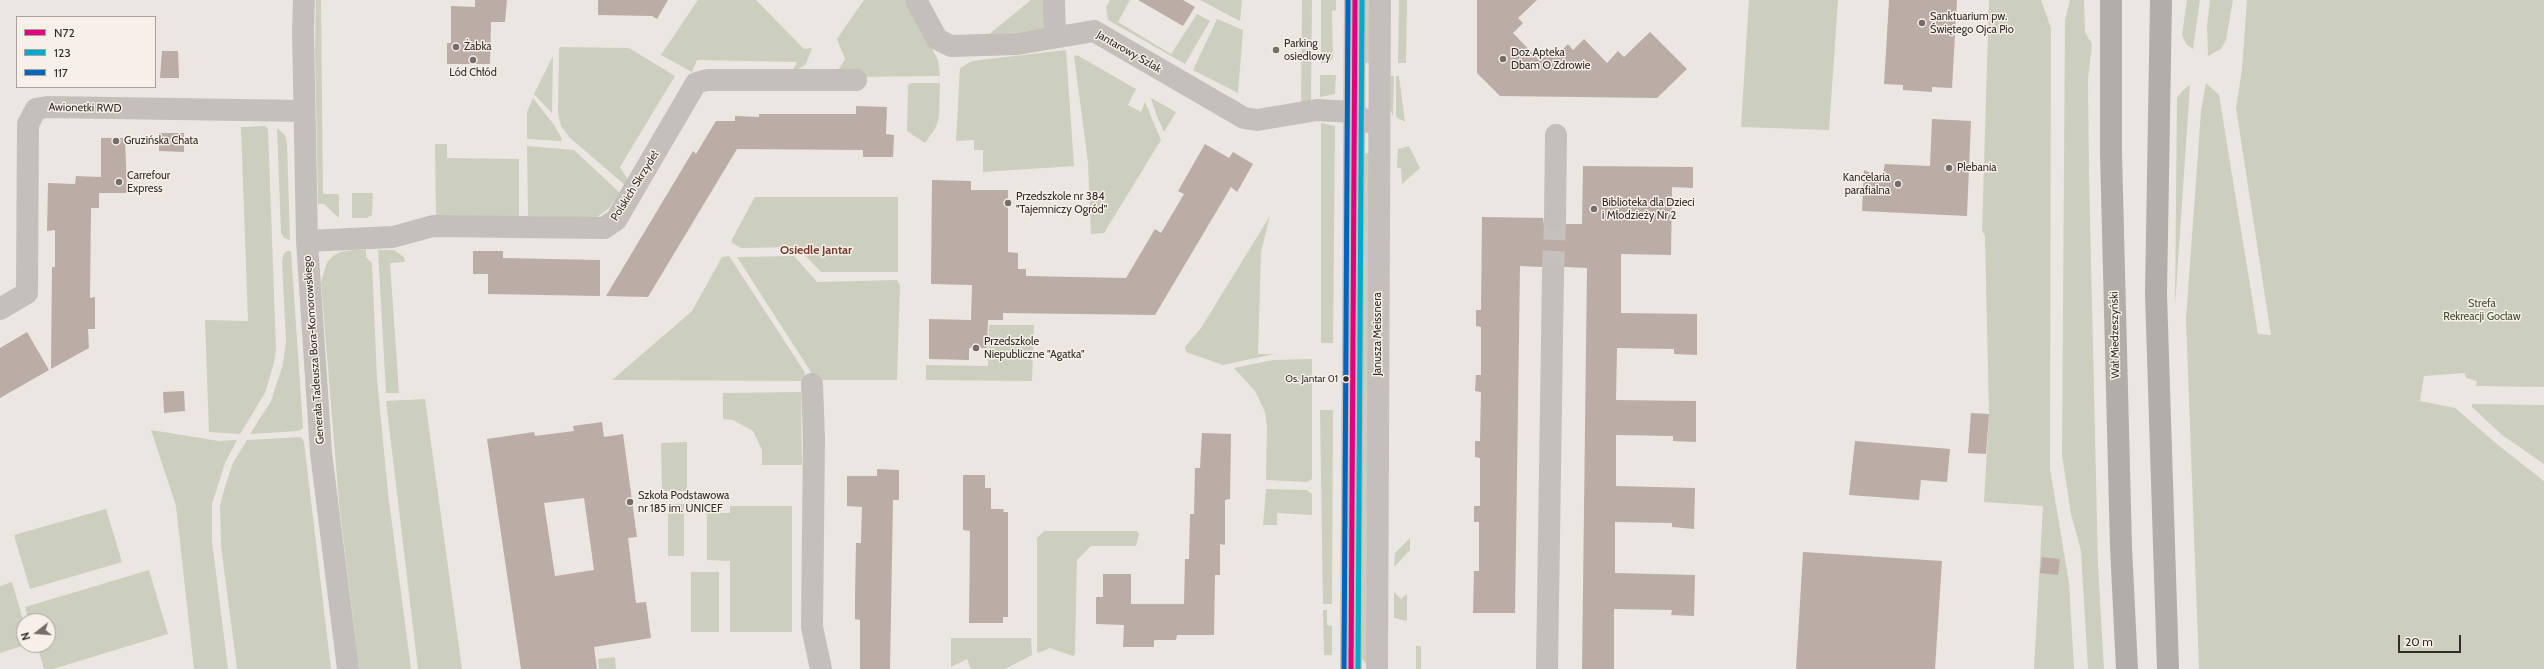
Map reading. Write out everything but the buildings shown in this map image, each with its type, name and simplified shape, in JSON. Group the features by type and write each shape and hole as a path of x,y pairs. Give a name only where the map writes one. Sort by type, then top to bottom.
{"main road":[{"name":"Wał Miedzeszyński","path":"2111,0 2111,153 2121,547 2127,669"},
{"path":"2161,0 2156,294 2160,477 2168,669"}],"street":[{"name":"Generała Tadeusza Bora-Komorowskiego","path":"297,0 303,30"},
{"name":"Generała Tadeusza Bora-Komorowskiego","path":"304,0 304,111 307,241 321,453 348,669"},
{"name":"Jantarowy Szlak","path":"916,0 937,39 951,46 1017,44 1089,31 1098,32 1192,90 1252,120 1317,110 1354,112"},
{"path":"1054,0 1055,37"},
{"path":"1351,669 1355,0"},
{"name":"Janusza Meissnera","path":"1377,669 1378,134 1380,0"},
{"name":"Polskich Skrzydeł","path":"307,241 393,237 433,226 604,228 616,220 696,83 707,80 856,80"},
{"name":"Awionetki RWD","path":"0,309 27,293 27,132 32,115 36,109 47,107 304,111"},
{"path":"1354,112 1378,134"},
{"path":"1554,219 1556,135"},
{"path":"1547,669 1553,274"},
{"path":"812,384 814,439 812,626 821,669"}],"green space":[{"path":"316,0 321,0 323,194 339,194 339,218 324,204 318,204 315,50"},
{"path":"698,0 756,0 804,49 812,48 806,64 791,74 797,62 697,60 692,72 661,55"},
{"path":"864,0 906,0 938,60 940,76 853,77 839,69 845,59 837,39"},
{"path":"1031,0 1049,0 1050,30 988,35"},
{"path":"1110,0 1130,0 1118,22 1171,54 1197,14 1210,21 1185,64 1108,20 1106,7"},
{"path":"1200,0 1242,0 1240,21"},
{"path":"1302,0 1312,0 1311,102 1301,103"},
{"path":"1321,0 1336,0 1336,10 1332,11 1333,58 1329,63 1321,63"},
{"path":"1362,0 1374,0 1373,63 1361,63"},
{"path":"1399,0 1407,0 1406,63 1398,63"},
{"path":"1749,0 1838,0 1829,130 1741,127"},
{"path":"1989,0 2041,0 2051,28 2050,469 2069,583 2074,669 2034,669 2043,506 1984,502 1989,414 1985,236 1982,231"},
{"path":"2070,0 2084,0 2085,32 2092,44 2088,79 2089,174 2098,566 2104,669 2088,669 2081,551 2071,514 2062,455 2065,20"},
{"path":"2187,0 2200,0 2193,49 2186,44 2182,35"},
{"path":"2210,0 2233,0 2226,40 2221,49 2208,56 2207,26"},
{"name":"Strefa Rekreacji Gocław","path":"2247,0 2544,0 2544,387 2476,386 2477,381 2466,378 2465,373 2424,376 2420,401 2455,408 2498,445 2544,481 2544,669 2199,669 2186,319 2201,111 2206,83 2219,95 2258,334 2271,335 2236,108 2242,69"},
{"path":"1217,19 1243,30 1238,93 1193,70"},
{"path":"561,47 629,48 675,76 620,167 628,180 625,185 569,137 561,126 558,113 559,49"},
{"path":"1066,50 1074,166 983,172 983,150 974,150 974,140 956,141 960,68 972,61"},
{"path":"1077,55 1136,89 1128,105 1141,112 1145,102 1161,140 1104,233 1091,234 1088,162 1074,56"},
{"path":"553,56 552,113 534,94"},
{"path":"1320,75 1336,75 1335,94 1320,97"},
{"path":"1389,76 1394,76 1393,117 1390,108"},
{"path":"1396,76 1399,76 1405,122 1396,117"},
{"path":"911,83 940,83 939,117 935,129 925,143 907,131 908,85"},
{"path":"2190,85 2175,306 2177,98 2182,91"},
{"path":"533,98 554,125 562,139 561,141 527,139 527,112"},
{"path":"1151,98 1176,112 1164,132 1156,114"},
{"path":"1321,123 1335,126 1333,343 1321,343"},
{"path":"265,126 268,129 276,349 274,363 265,393 240,434 209,432 205,320 248,321 241,127"},
{"path":"277,128 285,135 287,143 290,240 284,238 281,233"},
{"path":"435,144 447,144 447,158 519,159 519,217 436,219"},
{"path":"527,146 574,150 620,193 609,208 596,218 528,216"},
{"path":"1409,146 1420,168 1402,184 1401,168 1397,168 1398,149"},
{"path":"1367,153 1370,156 1368,667 1360,656 1364,154"},
{"path":"352,193 373,193 372,215 367,218 352,218"},
{"path":"755,197 898,197 898,272 821,272 797,247 741,248 732,243 732,239"},
{"path":"1270,216 1261,252 1258,354 1274,354 1223,365 1186,352 1185,347 1201,328"},
{"path":"366,250 366,257 372,263 377,379 388,493 411,669 359,669 339,503 321,282 327,262 333,256 340,252"},
{"path":"378,250 394,250 404,257 405,262 390,263 399,393 386,393"},
{"path":"291,251 303,428 299,431 250,434 271,401 283,364 286,341 282,261 284,253"},
{"path":"729,256 804,371 806,381 612,380 692,311 722,257"},
{"path":"794,256 817,282 897,280 900,285 897,380 816,380 737,257"},
{"path":"989,325 1034,325 1032,381 926,380 926,365 988,366"},
{"path":"1312,359 1312,479 1307,482 1266,480 1267,426 1265,412 1255,391 1234,368 1273,360"},
{"path":"801,392 802,465 762,465 762,450 753,431 733,420 723,419 723,393"},
{"path":"425,399 462,669 418,669 386,401"},
{"path":"2472,404 2544,405 2544,464 2502,435 2472,407"},
{"path":"1320,410 1333,410 1332,604 1323,604"},
{"path":"151,430 219,441 237,440 225,463 212,504 212,541 228,669 194,669 176,506"},
{"path":"301,437 304,442 331,669 237,669 221,546 220,505 233,463 247,440"},
{"path":"687,442 687,491 662,491 661,443"},
{"path":"1266,489 1307,490 1312,494 1312,515 1277,513 1277,525 1263,525"},
{"path":"668,504 684,504 684,556 668,556"},
{"path":"730,506 792,506 792,632 730,632 730,561 707,560 707,513 730,513"},
{"path":"106,509 122,562 30,589 14,535"},
{"path":"1044,531 1137,531 1139,534 1136,546 1091,546 1077,560 1075,654 1073,656 1050,648 1038,653 1037,651 1037,538"},
{"path":"1410,538 1410,550 1394,567 1395,553"},
{"path":"149,570 168,634 53,669 44,669 39,653 56,653 56,613 27,613 25,607"},
{"path":"691,572 719,572 719,632 691,632"},
{"path":"12,582 21,613 16,613 16,648 0,653 0,586"},
{"path":"1394,592 1401,599 1407,594 1407,621 1394,618"},
{"path":"1323,610 1327,610 1327,625 1332,626 1332,655 1324,655"},
{"path":"951,638 1031,638 1032,655 1005,669 971,669 967,659 951,667"},
{"path":"1416,646 1421,646 1421,669 1416,669"},
{"path":"615,657 616,669 599,669 598,659"}],"tunnel":[{"path":"1553,273 1555,219"}],"transit line":[{"name":"117","path":"1344,669 1348,0"},
{"name":"N72","path":"1351,669 1355,0"},
{"name":"123","path":"1358,669 1362,0"}],"place":[{"name":"Sanktuarium pw. Świętego Ojca Pio","path":"1922,23"},
{"name":"Żabka","path":"456,47"},
{"name":"Parking osiedlowy","path":"1276,50"},
{"name":"Doz Apteka Dbam O Zdrowie","path":"1503,59"},
{"name":"Lód Chłód","path":"473,60"},
{"name":"Gruzińska Chata","path":"116,141"},
{"name":"Plebania","path":"1949,168"},
{"name":"Carrefour Express","path":"119,182"},
{"name":"Kancelaria parafialna","path":"1898,184"},
{"name":"Przedszkole nr 384 \"Tajemniczy Ogród\"","path":"1008,203"},
{"name":"Biblioteka dla Dzieci i Młodzieży Nr 2","path":"1594,209"},
{"name":"Przedszkole Niepubliczne \"Agatka\"","path":"976,348"},
{"name":"Os. Jantar 01","path":"1346,379"},
{"name":"Szkoła Podstawowa nr 185 im. UNICEF","path":"630,502"}],"district":[{"name":"Osiedle Jantar","path":"816,250"}]}
